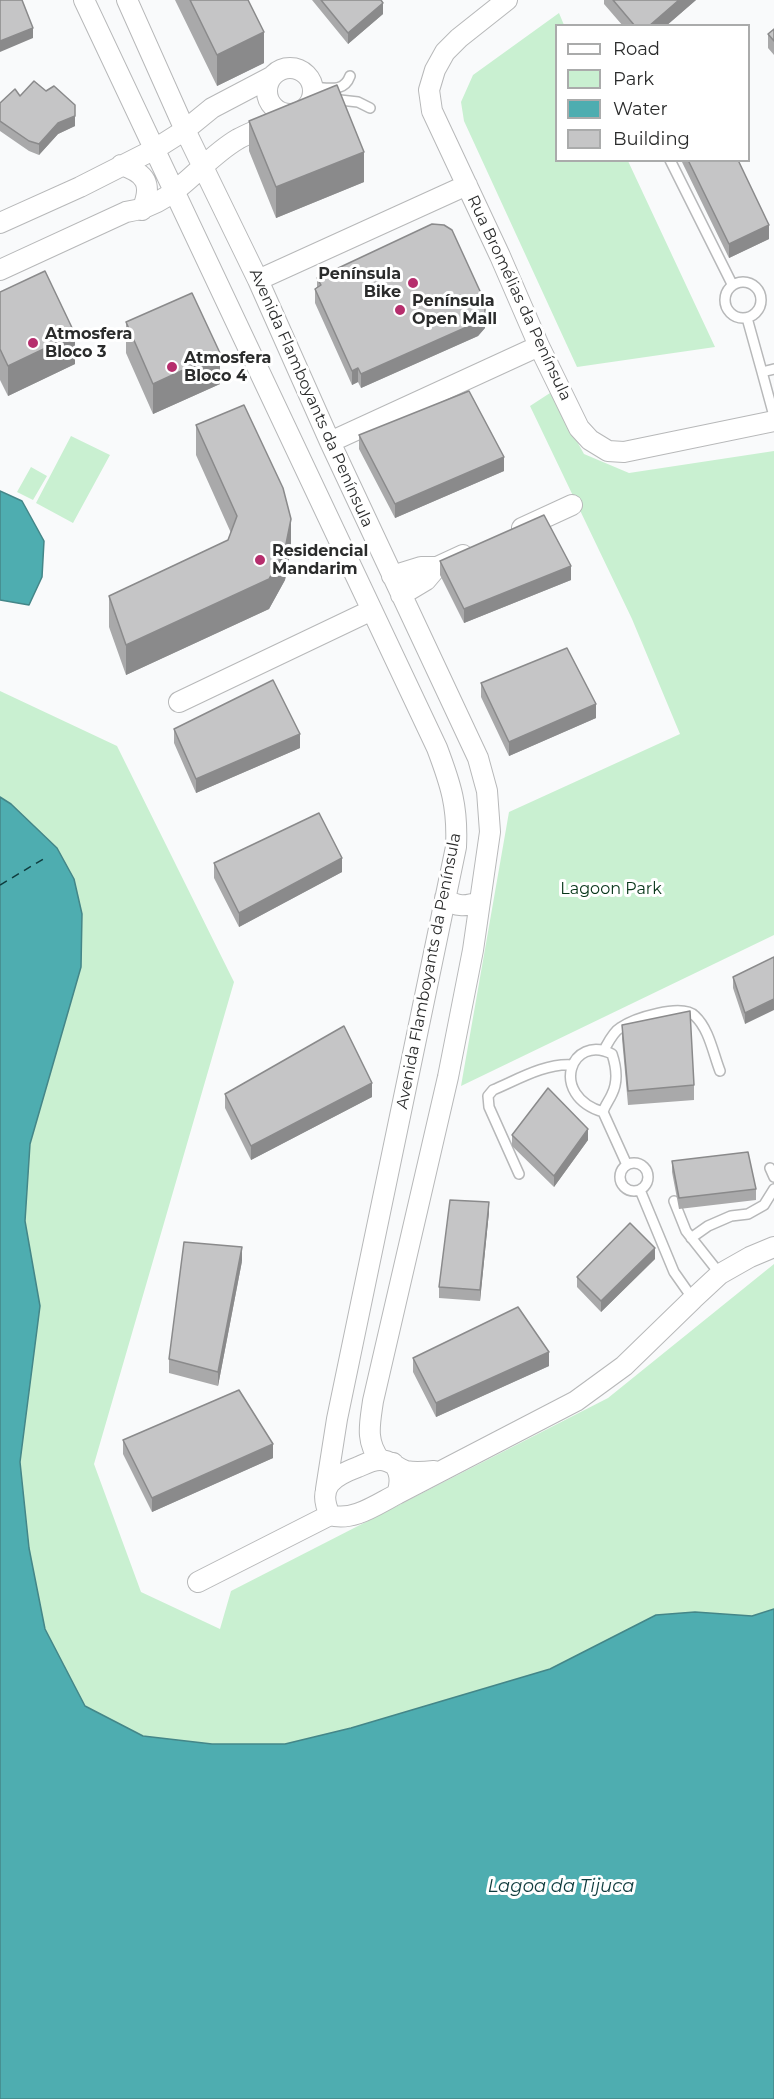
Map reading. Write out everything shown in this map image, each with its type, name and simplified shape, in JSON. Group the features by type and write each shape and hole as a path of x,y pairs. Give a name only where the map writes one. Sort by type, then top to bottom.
{"street":[{"name":"Avenida Flamboyants da Península","path":"84,0 437,748 452,789 457,825 456,847 337,1419 326,1489 326,1506 330,1515"},
{"name":"Avenida Flamboyants da Península","path":"128,0 185,130 258,280 330,442 478,758 487,791 490,832 473,950 448,1077 373,1401 370,1444 398,1469 400,1477 397,1494"},
{"name":"Rua Bromélias da Península","path":"507,0 445,52 435,70 429,90 432,111 579,428 590,440 608,451 624,452 774,419"},
{"path":"0,223 80,187 155,149 185,130 212,108 284,68 299,69 310,79 312,94 301,111 237,140 175,192 142,210 126,212 0,270"},
{"path":"271,77 267,91 272,106 285,113 293,113"},
{"path":"141,119 155,128 167,126 172,121 174,105"},
{"path":"121,165 142,174 147,199 142,210"},
{"path":"258,280 467,185"},
{"path":"330,442 539,346"},
{"path":"510,534 572,505"},
{"path":"392,576 421,567 437,567 479,548"},
{"path":"401,595 426,580 437,567"},
{"path":"179,702 372,610"},
{"path":"445,898 458,906 480,902"},
{"path":"198,1582 330,1515 341,1517 355,1514 397,1494 576,1401 624,1366 720,1274 774,1247"},
{"path":"326,1489 340,1474 373,1460 387,1461 407,1471 440,1470"}],"lane":[{"path":"312,94 338,89 347,82 350,76"},
{"path":"312,94 358,102 370,108"},
{"path":"671,162 732,284"},
{"path":"746,282 758,290 761,296 758,310 747,318 733,315 725,304 727,290 732,284 746,282"},
{"path":"747,318 774,419"},
{"path":"762,372 774,369"},
{"path":"604,1050 618,1028 634,1021 681,1010 693,1014 703,1025 720,1071"},
{"path":"603,1112 613,1093 616,1080 612,1054 604,1050 577,1057 570,1074 573,1088 579,1098 592,1108 603,1112 627,1165"},
{"path":"519,1174 489,1107 488,1096 493,1090 558,1064 572,1065"},
{"path":"639,1164 647,1174 645,1185 640,1190 634,1192 628,1190 620,1181 622,1169 627,1165 639,1164"},
{"path":"692,1238 708,1226 731,1216 748,1214 764,1205 774,1188"},
{"path":"640,1190 674,1272 693,1299"},
{"path":"674,1201 686,1231 720,1274"}],"green space":[{"path":"559,13 564,24 555,24 555,162 628,162 715,347 577,367 464,121 461,102 473,75"},
{"name":"Lagoon Park","path":"550,393 584,454 629,473 774,451 774,935 461,1086 509,812 680,734 632,619 530,406"},
{"path":"71,436 110,455 73,523 36,503"},
{"path":"31,467 47,476 33,500 17,492"},
{"path":"0,691 117,746 234,982 94,1464 141,1592 220,1629 231,1591 608,1398 774,1264 774,1609 752,1616 695,1612 656,1615 550,1669 351,1728 285,1744 212,1744 143,1736 85,1707 45,1629 29,1548 20,1462 40,1306 25,1221 30,1144 81,967 57,848 11,804 0,797"}],"water":[{"path":"0,491 22,501 44,541 42,577 29,605 0,600"},
{"name":"Lagoa da Tijuca","path":"0,797 11,804 57,848 74,879 82,914 81,967 30,1144 25,1221 40,1306 20,1462 29,1548 45,1629 85,1706 143,1736 212,1744 285,1744 351,1728 550,1669 656,1615 695,1612 752,1616 774,1609 774,2099 0,2099"}],"building":[{"path":"0,0 22,0 33,28 0,41"},
{"path":"190,0 248,0 264,32 217,55"},
{"path":"321,0 381,0 383,3 348,33"},
{"path":"613,0 679,0 651,24 633,24"},
{"path":"774,29 774,41 768,34"},
{"path":"34,81 46,91 54,86 75,105 75,116 58,123 39,144 29,141 0,121 0,103 15,89 20,96"},
{"path":"337,85 364,152 276,187 249,121"},
{"path":"689,162 739,162 769,225 729,244"},
{"name":"Península Open Mall","path":"432,224 444,225 452,230 485,302 485,314 478,322 361,374 358,368 352,371 315,289 321,285 317,278"},
{"path":"45,271 75,334 8,366 0,349 0,292"},
{"path":"192,293 220,353 153,384 126,322"},
{"path":"469,391 504,457 395,504 359,435"},
{"path":"244,405 283,488 291,519 285,549 269,579 126,645 109,596 228,540 237,516 196,425"},
{"path":"544,515 571,566 464,609 440,561"},
{"path":"567,648 596,704 509,742 481,683"},
{"path":"273,680 300,734 196,779 174,729"},
{"path":"319,813 342,858 239,913 214,863"},
{"path":"774,957 774,999 745,1013 733,977"},
{"path":"690,1011 694,1085 628,1091 622,1025"},
{"path":"344,1026 372,1083 251,1146 225,1094"},
{"path":"548,1088 588,1129 554,1176 512,1135"},
{"path":"748,1152 756,1189 679,1198 672,1161"},
{"path":"450,1200 489,1202 480,1290 439,1287"},
{"path":"630,1223 655,1248 601,1301 577,1277"},
{"path":"184,1242 242,1247 218,1372 169,1359"},
{"path":"518,1307 549,1352 436,1403 413,1358"},
{"path":"239,1390 273,1444 152,1498 123,1440"}],"ferry route":[{"path":"0,885 45,858"}],"place":[{"name":"Península Bike","path":"413,283"},
{"name":"Península Open Mall","path":"400,310"},
{"name":"Atmosfera Bloco 3","path":"33,343"},
{"name":"Atmosfera Bloco 4","path":"172,367"},
{"name":"Residencial Mandarim","path":"260,560"}]}
